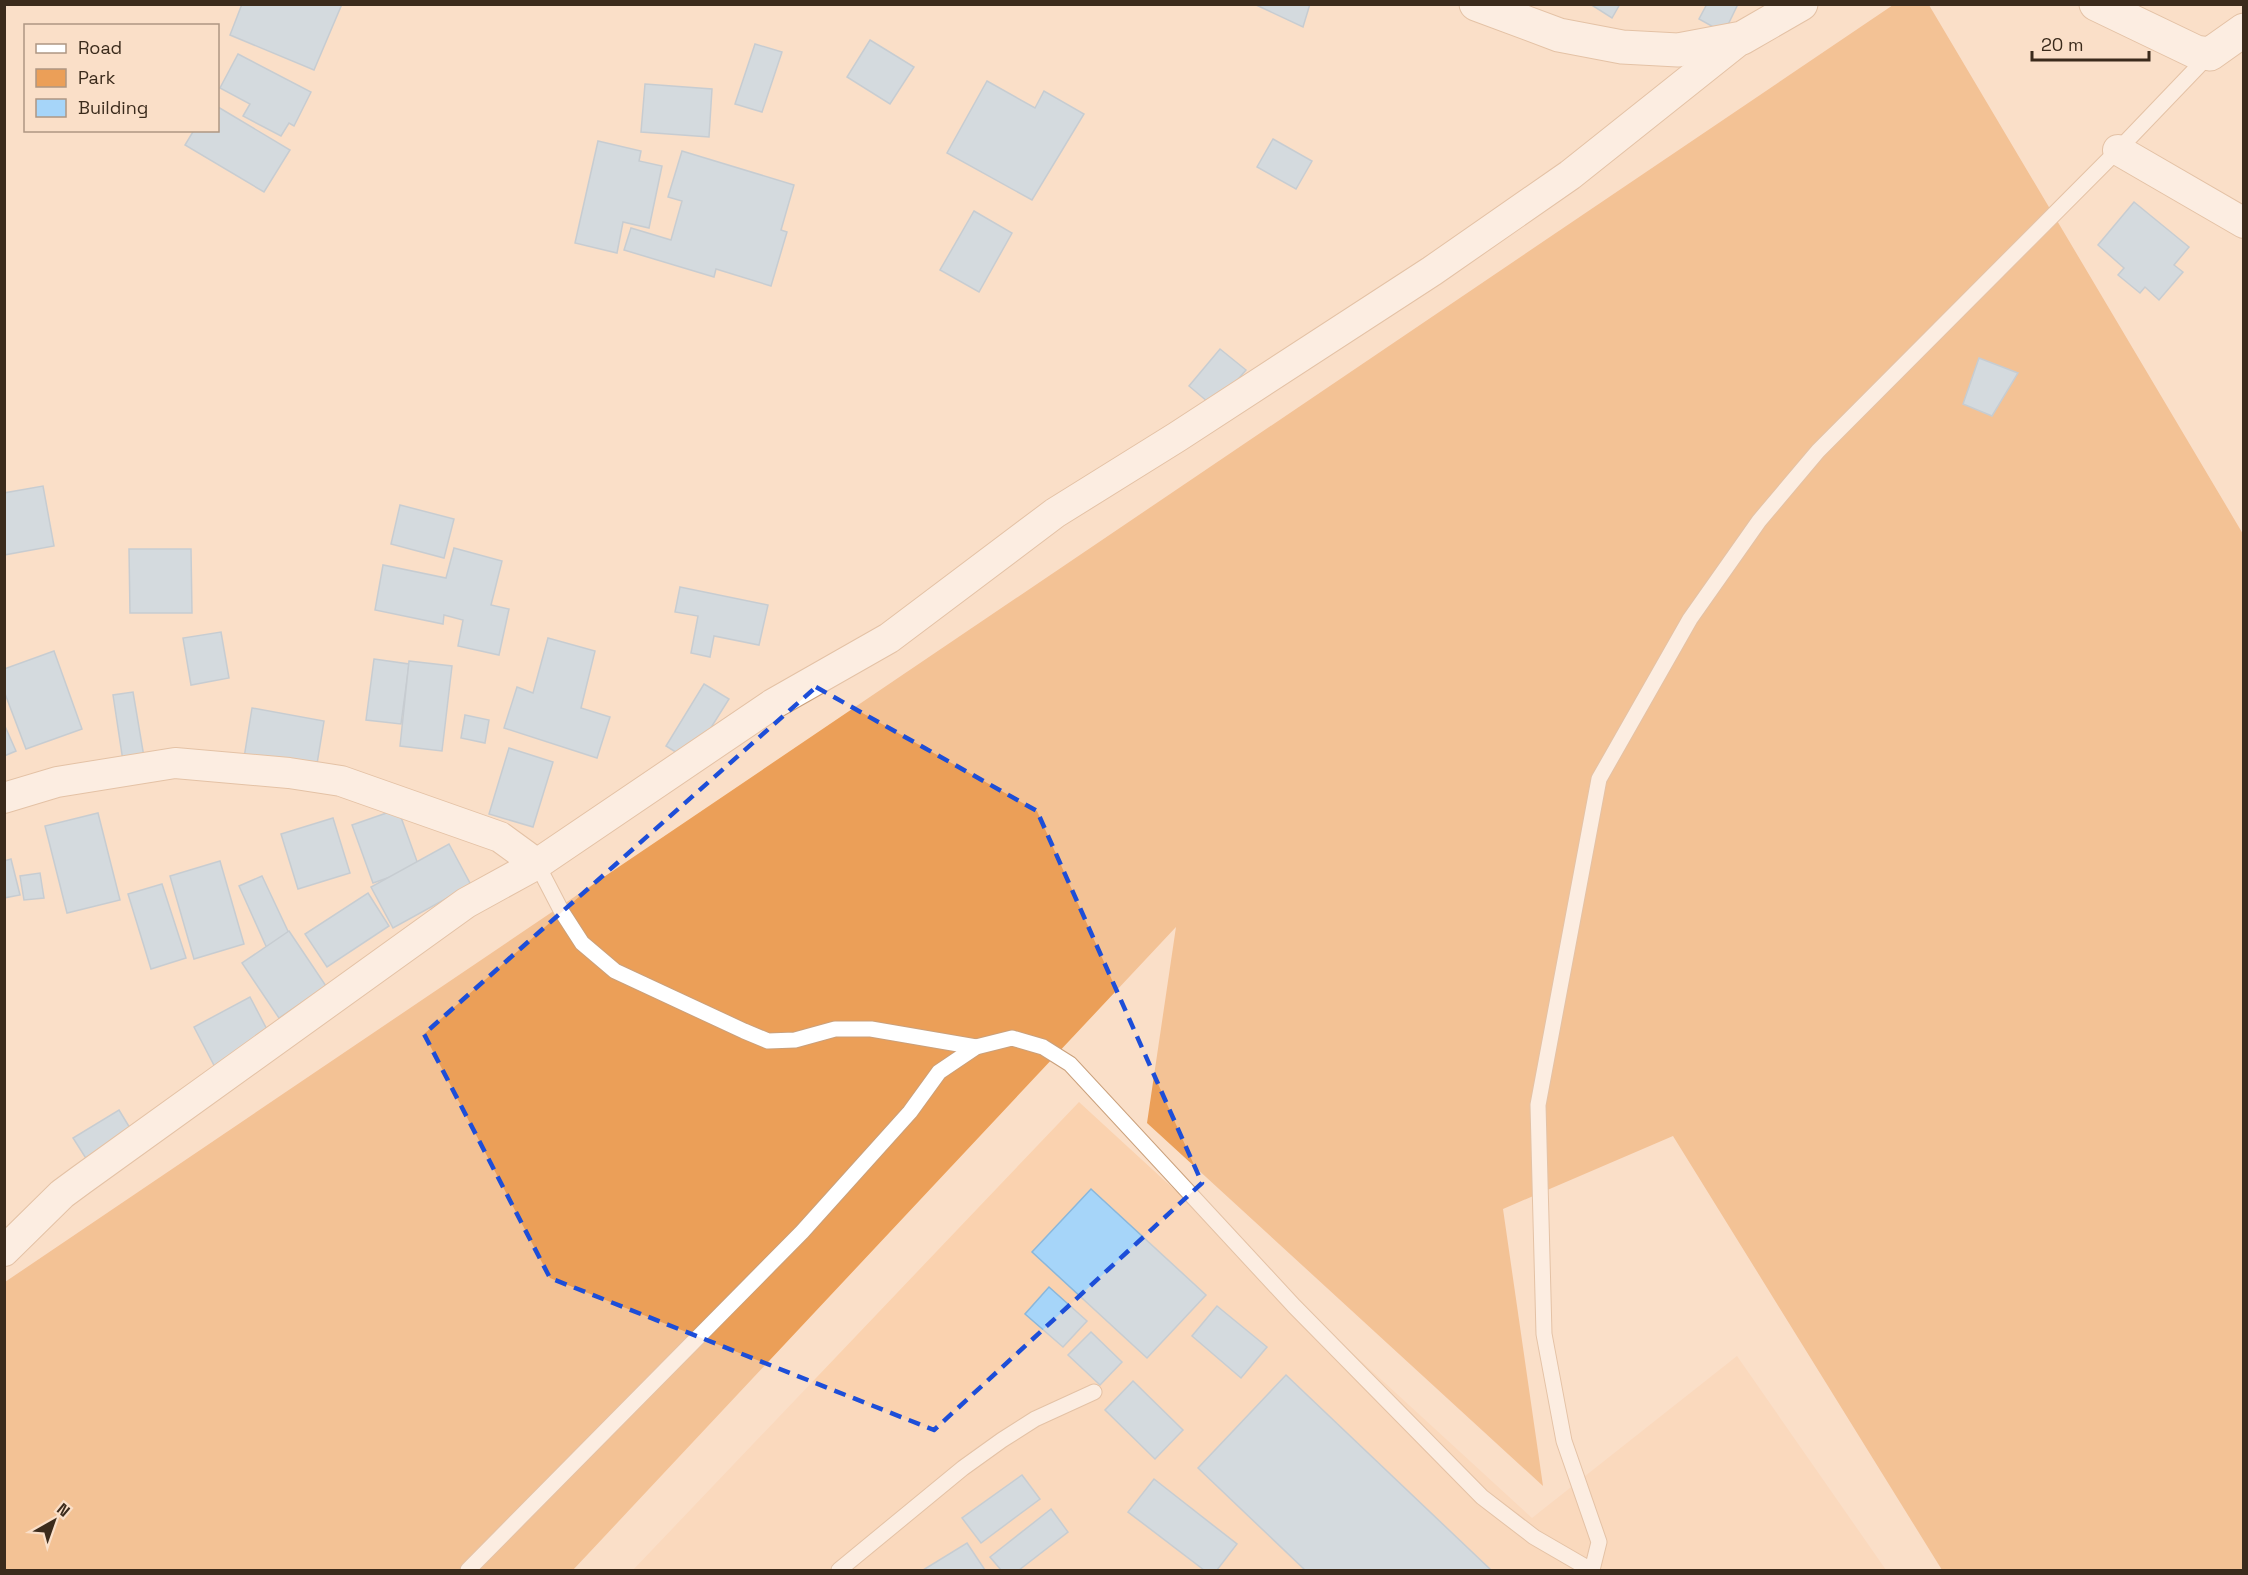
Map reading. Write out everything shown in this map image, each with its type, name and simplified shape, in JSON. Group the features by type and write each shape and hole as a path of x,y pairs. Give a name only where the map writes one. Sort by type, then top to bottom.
{"street":[{"path":"1476,4 1520,11 1559,35 1622,47 1678,50 1742,38"},
{"path":"4,1251 62,1194 466,903 537,864 773,704 889,638 1055,513 1432,272 1570,175 1742,38 1801,4"},
{"path":"2096,4 2196,52 2210,54 2244,30"},
{"path":"2118,150 2244,223"},
{"path":"4,798 57,782 175,763 289,773 341,781 500,837 537,864"}],"lane":[{"path":"468,1570 802,1232 910,1112 939,1072 976,1047 1012,1038 1043,1047 1070,1064 1294,1306 1482,1497 1534,1536 1592,1570 1599,1542 1564,1441 1544,1334 1538,1105 1599,779 1689,618 1759,521 1818,451 2118,150 2210,54"},
{"path":"537,864 562,912 582,943 615,970 744,1031 768,1041 795,1040 835,1029 871,1029 976,1047"},
{"path":"839,1570 963,1468 1002,1440 1035,1419 1094,1392"}],"highlighted area":[{"path":"816,687 1037,811 1202,1183 934,1430 550,1278 424,1034"}],"shaded area":[{"path":"1079,1102 1532,1518 1737,1356 1886,1570 633,1570"}],"green space":[{"path":"1893,5 1929,5 2243,534 2243,1570 1942,1570 1673,1136 1503,1209 1543,1486 1147,1123 1176,927 573,1570 5,1570 5,1282"}],"building":[{"path":"242,4 342,4 314,70 230,35"},
{"path":"1254,4 1310,4 1303,27"},
{"path":"1590,4 1620,4 1612,18"},
{"path":"1707,4 1738,4 1724,33 1699,19"},
{"path":"870,40 914,67 890,104 847,77"},
{"path":"755,44 782,52 762,112 735,104"},
{"path":"238,54 311,92 294,126 289,123 281,136 243,116 250,104 220,88"},
{"path":"987,81 1035,108 1044,91 1084,114 1032,200 947,153"},
{"path":"645,84 712,89 709,137 641,132"},
{"path":"219,108 290,150 264,192 185,145 193,132 219,132"},
{"path":"1273,139 1312,161 1296,189 1257,167"},
{"path":"598,141 641,151 639,161 662,166 649,228 623,222 617,253 575,243"},
{"path":"682,151 794,185 781,230 787,232 771,286 716,269 714,277 624,250 631,228 671,240 682,201 668,197"},
{"path":"2134,202 2189,247 2174,265 2183,272 2159,300 2145,287 2140,293 2118,275 2124,268 2098,245"},
{"path":"974,211 1012,233 979,292 940,270"},
{"path":"1220,349 1246,370 1214,407 1189,386"},
{"path":"1979,358 2018,373 1992,416 1963,404"},
{"path":"43,486 54,546 4,555 4,493"},
{"path":"400,505 454,519 444,558 391,544"},
{"path":"454,548 502,561 491,605 509,609 499,655 458,646 463,620 444,615 443,624 375,610 383,565 446,578"},
{"path":"129,549 191,549 192,613 130,613"},
{"path":"680,587 768,605 759,645 714,636 710,657 691,653 698,616 675,612"},
{"path":"221,632 229,678 191,685 183,638"},
{"path":"548,638 595,651 581,708 610,717 597,758 504,728 517,687 533,693"},
{"path":"54,651 82,729 26,749 4,691 4,669"},
{"path":"374,659 409,664 401,724 366,720"},
{"path":"409,661 452,666 442,751 400,746"},
{"path":"704,684 729,699 690,761 666,746"},
{"path":"133,692 144,757 123,761 113,695"},
{"path":"252,708 324,721 316,770 244,758"},
{"path":"465,715 489,720 485,743 461,738"},
{"path":"4,724 16,751 4,756"},
{"path":"509,748 553,762 533,827 489,814"},
{"path":"398,809 419,867 373,883 352,825"},
{"path":"98,813 120,900 67,913 45,826"},
{"path":"333,818 350,873 298,889 281,834"},
{"path":"449,844 471,885 393,928 371,887"},
{"path":"11,859 20,895 4,898 4,861"},
{"path":"220,861 244,944 194,959 170,876"},
{"path":"40,873 44,898 24,900 20,876"},
{"path":"262,876 294,944 270,955 239,886"},
{"path":"162,884 186,958 151,969 128,894"},
{"path":"368,893 389,926 327,967 305,934"},
{"path":"289,931 326,986 279,1018 242,963"},
{"path":"250,997 272,1039 216,1069 194,1027"},
{"path":"119,1110 133,1133 87,1160 73,1138"},
{"path":"1091,1189 1206,1295 1147,1358 1032,1252"},
{"path":"1049,1287 1087,1321 1063,1347 1025,1314"},
{"path":"1217,1306 1267,1347 1241,1378 1192,1336"},
{"path":"1091,1332 1122,1362 1100,1385 1068,1355"},
{"path":"1286,1375 1491,1570 1305,1570 1198,1468"},
{"path":"1133,1381 1183,1430 1155,1459 1105,1410"},
{"path":"1022,1475 1040,1499 981,1543 962,1518"},
{"path":"1154,1479 1237,1544 1217,1570 1204,1570 1128,1512"},
{"path":"1051,1509 1068,1532 1019,1570 1001,1570 990,1557"},
{"path":"967,1543 985,1570 923,1570"}]}
